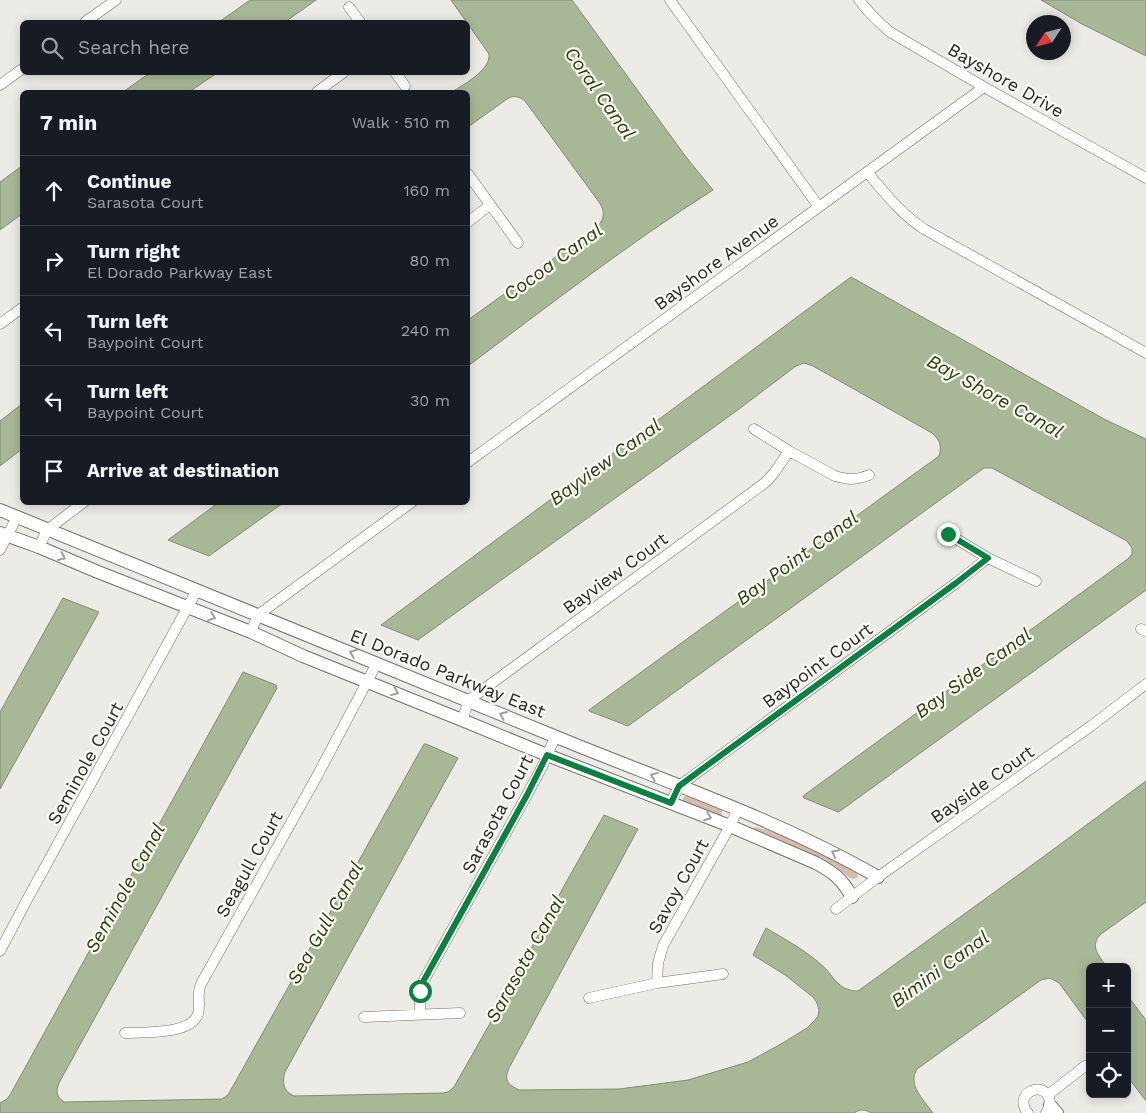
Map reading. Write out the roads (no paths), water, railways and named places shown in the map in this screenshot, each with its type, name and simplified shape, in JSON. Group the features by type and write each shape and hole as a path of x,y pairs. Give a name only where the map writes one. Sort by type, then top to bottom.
{"street":[{"path":"88,20 116,0"},
{"path":"670,0 819,206"},
{"name":"Bayshore Drive","path":"859,0 866,10 890,32 984,88 1146,178"},
{"path":"349,7 359,20"},
{"path":"0,85 20,70"},
{"path":"320,90 340,75"},
{"path":"397,75 405,86"},
{"name":"Bayshore Avenue","path":"470,461 984,88"},
{"path":"867,172 896,206 924,229 1146,353"},
{"path":"470,177 518,243"},
{"path":"470,220 490,205"},
{"path":"0,324 20,309"},
{"path":"754,429 789,452 841,478 858,479 869,475"},
{"name":"Bayview Court","path":"469,700 766,482 789,452"},
{"path":"39,547 47,530 80,505"},
{"path":"251,632 258,615 408,505"},
{"name":"El Dorado Parkway East","path":"0,510 738,809 829,850 878,877"},
{"path":"0,550 4,534 17,517"},
{"path":"4,534 251,632 304,656 547,755 730,826 816,863 843,882 852,897"},
{"path":"948,534 988,558 1036,581"},
{"name":"Baypoint Court","path":"671,803 679,786 988,558"},
{"name":"Seminole Court","path":"0,951 198,590"},
{"name":"Seagull Court","path":"125,1033 175,1030 190,1023 197,1017 199,1012 198,992 201,984 316,778 377,663"},
{"name":"Bayside Court","path":"836,909 878,877 1091,726 1146,684"},
{"path":"462,720 469,700"},
{"name":"Sarasota Court","path":"420,1014 420,991 424,980 527,795 555,736"},
{"name":"Savoy Court","path":"658,983 658,963 663,946 738,809"},
{"path":"588,998 658,983 723,974"},
{"path":"364,1017 460,1013"},
{"path":"1025,1112 1024,1097 1031,1091 1040,1090 1050,1106 1085,1066"}],"water":[{"path":"250,0 316,0 288,20 222,20"},
{"path":"451,0 572,0 686,157 713,190 619,254 470,364 470,319 597,227 602,221 603,212 599,202 523,99 518,97 509,98 470,126 470,90 455,90 470,81 486,66 489,54 470,27 470,20 465,20"},
{"path":"1041,0 1146,0 1146,56 1082,24 1071,18 1071,15 1067,15"},
{"path":"147,75 214,75 192,90 126,90"},
{"path":"20,167 20,215 0,230 0,182"},
{"path":"851,277 1104,419 1146,439 1146,590 840,811 838,812 804,798 803,796 1132,554 1132,548 1127,541 992,468 984,468 628,726 589,711 939,456 940,443 932,433 813,366 804,363 796,366 418,640 381,625"},
{"path":"20,406 20,451 0,466 0,421"},
{"path":"215,505 280,505 209,556 168,540"},
{"path":"63,598 99,612 0,789 0,712"},
{"path":"243,672 276,685 277,688 60,1081 57,1092 64,1102 222,1099 228,1095 424,744 458,758 285,1072 284,1086 294,1096 443,1093 448,1092 454,1087 604,815 638,829 509,1068 507,1079 512,1086 519,1090 619,1089 688,1080 748,1062 807,1028 818,1016 819,1010 813,997 785,975 753,955 766,928 811,956 842,986 848,990 858,991 1146,781 1146,902 1097,938 1097,951 1104,963 1086,963 1086,1020 1059,983 1050,978 1041,980 917,1069 914,1075 915,1087 933,1113 871,1113 862,1110 854,1113 0,1113 0,1103 10,1095"},
{"path":"1131,1000 1146,1020 1146,1101 1131,1081"}],"water label":[{"name":"Coral Canal","path":"600,93"},
{"name":"Cocoa Canal","path":"553,262"},
{"name":"Bay Shore Canal","path":"995,396"},
{"name":"Bayview Canal","path":"605,462"},
{"name":"Bay Point Canal","path":"797,558"},
{"name":"Bay Side Canal","path":"973,673"},
{"name":"Seminole Canal","path":"125,888"},
{"name":"Sea Gull Canal","path":"325,923"},
{"name":"Sarasota Canal","path":"525,959"},
{"name":"Bimini Canal","path":"940,969"}]}
